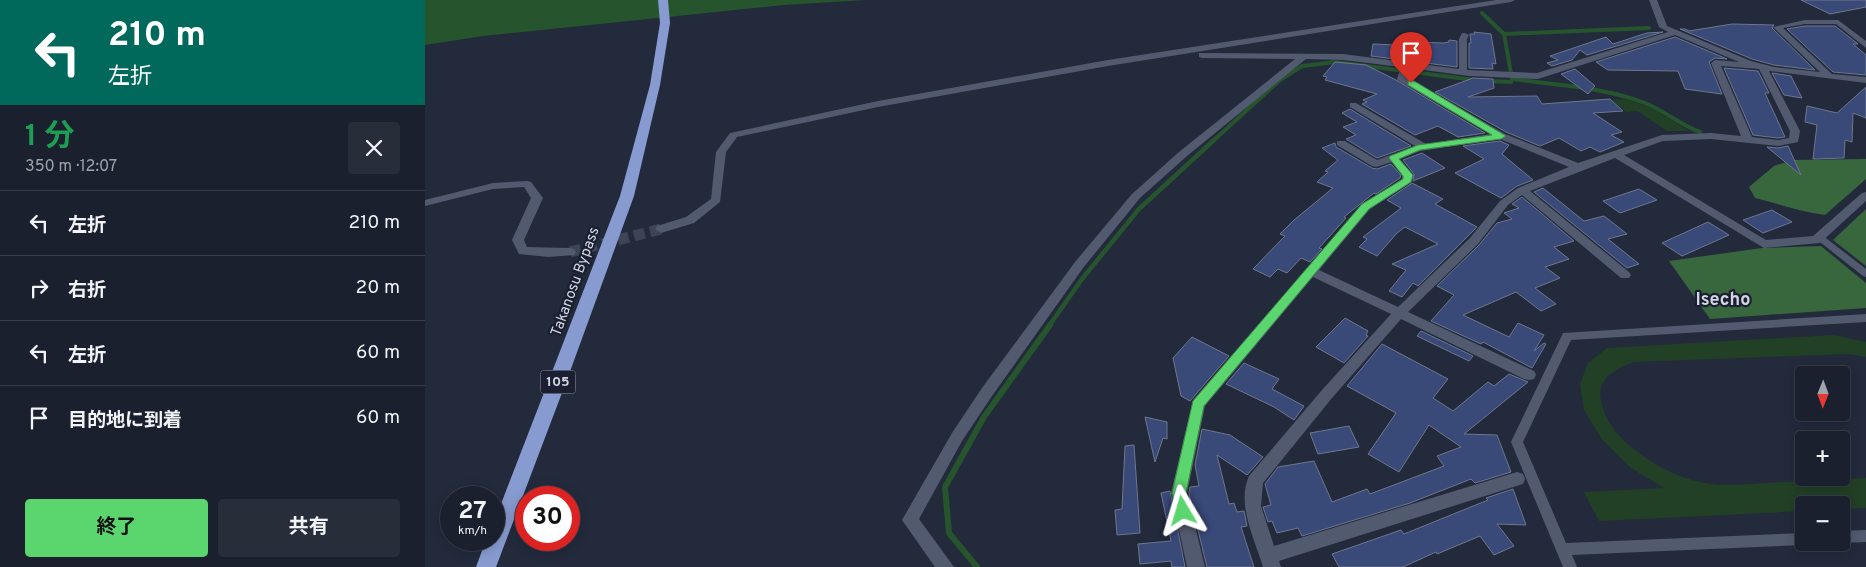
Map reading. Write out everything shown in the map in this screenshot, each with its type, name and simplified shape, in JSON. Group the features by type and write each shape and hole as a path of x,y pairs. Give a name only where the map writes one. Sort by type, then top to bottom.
{"highway":[{"name":"Takanosu Bypass","path":"485,567 560,377 627,196 655,85 665,23 663,0"}],"street":[{"path":"661,229 690,220 716,200 721,152 734,135 878,104 1108,63 1511,0"},
{"path":"1517,479 1271,562 1253,506 1255,481 1327,394 1400,312 1474,241 1504,203 1522,190 1578,167 1662,138 1711,136 1778,143 1794,140 1795,131 1762,67 1674,33 1663,26 1653,0"},
{"path":"1829,76 1777,27 1805,22 1838,22 1866,46"},
{"path":"1171,54 1343,57 1404,69 1538,76 1674,33"},
{"path":"1463,72 1463,39 1465,35"},
{"path":"945,567 910,520 957,437 987,392 1079,264 1136,196 1183,154 1303,57"},
{"path":"1748,140 1715,63 1866,80"},
{"path":"1404,69 1402,79 1433,98 1501,136 1578,167"},
{"path":"1353,105 1424,147"},
{"path":"1341,143 1376,164 1424,147 1501,136"},
{"path":"1616,154 1764,244 1816,240 1866,195"},
{"path":"1195,567 1179,493 1198,404 1365,207 1407,180 1408,175 1394,158"},
{"path":"425,203 493,186 527,184 537,198 518,240 523,251 570,252"},
{"path":"1522,190 1625,275"},
{"path":"1312,271 1529,375"}],"lane":[{"path":"1819,237 1866,274"},
{"path":"1570,567 1517,442 1567,336 1866,318"},
{"path":"1850,537 1866,536"},
{"path":"1562,549 1795,539"}],"shaded area":[{"path":"425,0 866,0 784,5 483,36 425,45"},
{"path":"1625,99 1650,107 1689,131 1667,131 1637,111 1626,112 1612,100"},
{"path":"1866,159 1866,179 1825,215 1755,198 1749,187 1774,166 1793,160"},
{"path":"1866,209 1866,266 1833,240"},
{"path":"1821,246 1866,283 1866,308 1710,319 1669,261 1762,248"},
{"path":"1834,335 1866,342 1866,357 1848,354 1634,362 1614,371 1604,380 1600,393 1603,409 1609,423 1623,440 1652,462 1680,476 1710,484 1795,482 1795,486 1850,486 1850,479 1866,478 1866,508 1850,509 1850,496 1795,496 1795,511 1599,521 1584,492 1664,488 1631,468 1602,439 1584,410 1580,384 1588,363 1607,348"}],"building":[{"path":"1801,0 1866,0 1866,7 1830,14"},
{"path":"1732,24 1774,25 1772,28 1815,70 1774,65 1752,59 1680,29 1689,31"},
{"path":"1805,26 1835,26 1858,44 1853,44 1866,55 1866,75 1833,72 1787,29"},
{"path":"1474,32 1491,34 1496,64 1492,63 1493,69 1469,68 1470,34 1475,34"},
{"path":"1663,32 1587,55 1580,50 1572,60 1552,66 1547,63 1558,60 1550,56 1606,37 1613,44 1647,33"},
{"path":"1675,37 1727,59 1715,58 1709,62 1722,94 1685,89 1678,71 1608,70 1596,62"},
{"path":"1449,40 1457,41 1457,67 1371,56 1373,44 1396,45 1397,43 1415,45 1416,42 1443,43 1449,42"},
{"path":"1335,62 1366,65 1396,80 1485,133 1458,137 1438,126 1415,135 1362,104 1367,102 1363,100 1377,94 1325,80 1327,77 1323,76"},
{"path":"1724,68 1758,71 1769,93 1765,93 1785,137 1753,135"},
{"path":"1575,69 1595,86 1588,94 1561,74"},
{"path":"1772,73 1791,76 1802,98 1784,95"},
{"path":"1473,78 1493,79 1494,88 1468,97 1537,96 1542,104 1610,99 1623,111 1593,113 1622,132 1611,135 1624,142 1600,152 1590,147 1581,151 1559,138 1540,146 1506,132 1435,92"},
{"path":"1866,87 1866,118 1853,113 1852,142 1845,140 1844,158 1813,159 1817,125 1805,122 1807,106 1837,113"},
{"path":"1350,109 1411,146 1377,158 1346,139 1356,135 1343,127 1357,122 1342,113"},
{"path":"1500,141 1509,145 1502,154 1533,180 1517,186 1501,198 1455,173 1484,159 1463,146"},
{"path":"1335,143 1336,147 1372,168 1377,169 1391,164 1401,175 1400,178 1376,194 1374,193 1344,217 1346,218 1319,248 1322,249 1310,262 1301,258 1287,273 1278,269 1270,277 1253,269 1285,236 1280,234 1333,188 1317,182 1328,172 1325,171 1338,160 1322,148"},
{"path":"1788,146 1801,175 1767,147 1778,148"},
{"path":"1422,153 1445,168 1413,181 1414,174 1403,160"},
{"path":"1412,183 1443,199 1435,204 1477,227 1418,286 1413,283 1402,297 1389,291 1406,270 1392,264 1438,244 1405,227 1397,233 1377,256 1359,247 1367,239 1363,237 1401,208 1387,200"},
{"path":"1543,188 1584,221 1604,216 1627,234 1608,239 1639,264 1627,268 1534,192"},
{"path":"1639,189 1657,200 1620,213 1603,201"},
{"path":"1522,197 1574,241 1554,247 1569,259 1545,267 1560,278 1535,288 1556,304 1541,311 1516,292 1463,315 1509,337 1518,323 1544,335 1534,351 1544,343 1546,344 1532,368 1483,342 1481,344 1431,321 1454,295 1437,286 1479,245 1497,223 1512,219 1504,213 1519,208 1512,204"},
{"path":"1772,210 1792,222 1763,233 1743,220"},
{"path":"1708,222 1729,235 1682,256 1662,243"},
{"path":"1345,318 1368,331 1366,335 1368,336 1344,363 1316,347"},
{"path":"1421,331 1473,356 1469,361 1417,336"},
{"path":"1192,337 1229,356 1190,401 1181,396 1173,358"},
{"path":"1382,344 1448,379 1433,398 1453,411 1488,382 1494,386 1509,374 1528,382 1464,434 1497,435 1511,472 1475,483 1471,479 1410,503 1302,536 1298,528 1277,533 1272,521 1268,522 1263,507 1271,505 1265,484 1278,467 1314,461 1332,502 1367,489 1370,494 1444,466 1437,456 1461,447 1429,425 1399,472 1368,454 1396,413 1347,386"},
{"path":"1244,363 1279,379 1272,389 1304,406 1294,420 1274,407 1226,384"},
{"path":"1145,417 1167,422 1167,439 1163,438 1155,462"},
{"path":"1349,426 1359,447 1318,454 1310,433"},
{"path":"1202,429 1230,435 1263,457 1247,475 1217,455 1229,504 1234,503 1237,512 1244,511 1247,526 1241,527 1254,567 1207,567 1189,493 1190,487 1199,486 1195,465"},
{"path":"1134,445 1140,533 1117,535 1115,510 1122,509 1125,446"},
{"path":"1513,489 1526,525 1497,524 1514,546 1494,555 1480,536 1437,554 1436,552 1403,567 1339,567 1332,554 1401,530 1404,534 1488,500 1486,498"},
{"path":"1170,491 1185,567 1172,567 1171,561 1140,564 1138,544 1171,541 1161,493"}],"waterway":[{"path":"1482,13 1504,34"},
{"path":"1504,34 1649,28"},
{"path":"1504,34 1512,79"},
{"path":"1213,141 1280,80 1302,66 1336,62 1474,80"},
{"path":"1487,81 1511,82 1512,79"},
{"path":"1512,79 1613,93 1652,106 1700,132"},
{"path":"1049,326 1082,279 1139,209 1214,140"},
{"path":"977,567 949,533 945,487 984,417 1050,325"}],"tunnel":[{"path":"570,252 661,229"}],"district":[{"name":"Isecho","path":"1723,300"}],"route":[{"path":"1183,511 1179,493 1198,404 1365,207 1407,180 1408,175 1394,158 1418,148 1501,136 1433,98 1411,83"}]}
